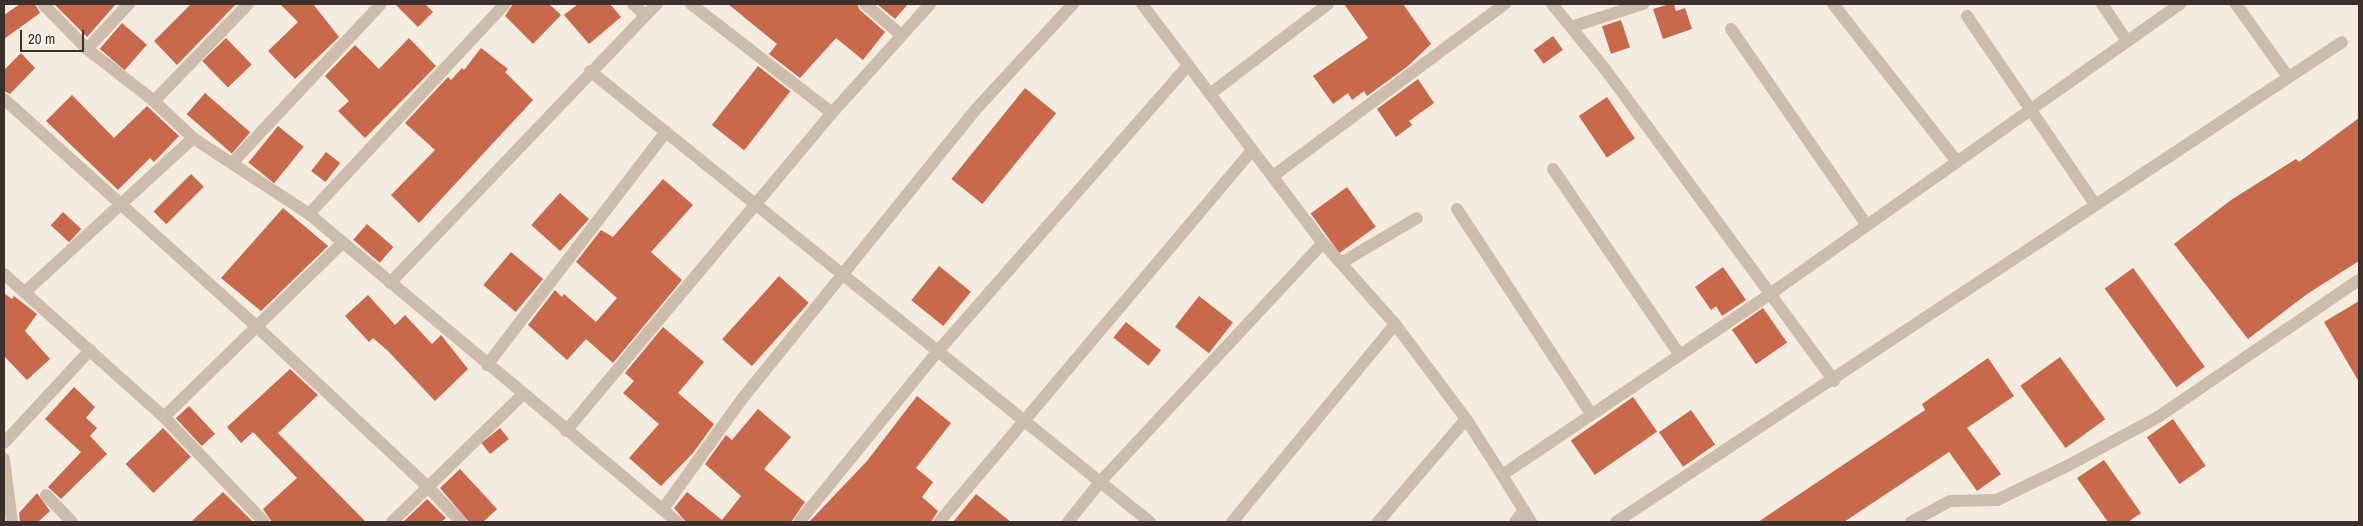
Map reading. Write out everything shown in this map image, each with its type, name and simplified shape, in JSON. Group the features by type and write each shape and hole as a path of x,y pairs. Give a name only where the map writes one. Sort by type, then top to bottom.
{"street":[{"path":"43,4 87,49 154,101 193,138 233,162 310,214 342,244 522,395 678,522"},
{"path":"87,49 129,4"},
{"path":"154,101 248,4"},
{"path":"233,162 381,4"},
{"path":"310,214 505,4"},
{"path":"633,4 644,14"},
{"path":"390,283 644,14 657,4"},
{"path":"691,4 832,113"},
{"path":"865,4 902,35"},
{"path":"566,431 832,113 930,4"},
{"path":"663,509 742,399 977,108 1073,4"},
{"path":"1210,94 1328,4"},
{"path":"1272,176 1505,4"},
{"path":"1552,4 1834,381"},
{"path":"1571,27 1643,4"},
{"path":"1833,4 1955,159"},
{"path":"2102,4 2127,41"},
{"path":"1502,475 1770,294 1955,159 2031,110 2180,4"},
{"path":"2236,4 2288,77"},
{"path":"1146,5 1188,65 1323,243 1395,324 1466,419 1531,522"},
{"path":"1967,16 2095,204"},
{"path":"1731,29 1866,224"},
{"path":"1616,522 1834,381 2095,204 2342,42"},
{"path":"799,522 938,351 1188,65"},
{"path":"590,71 1150,522"},
{"path":"4,99 123,204 257,327 428,487 461,522"},
{"path":"487,365 666,132"},
{"path":"25,292 193,138"},
{"path":"939,522 1252,150"},
{"path":"1553,168 1679,354"},
{"path":"1457,209 1591,414"},
{"path":"1341,263 1417,218"},
{"path":"1068,522 1100,482 1323,243"},
{"path":"164,417 342,244"},
{"path":"4,274 164,417 264,522"},
{"path":"1911,522 1950,501 1998,500 2069,465 2158,417 2359,280"},
{"path":"1232,522 1395,324"},
{"path":"4,443 90,350"},
{"path":"392,522 522,395"},
{"path":"1378,522 1466,419"},
{"path":"4,459 12,522"},
{"path":"46,495 72,522"},
{"path":"1515,522 1524,510"}],"building":[{"path":"20,4 35,4 40,13 4,39 4,15"},
{"path":"54,4 116,4 87,37"},
{"path":"191,4 236,4 177,65 154,41"},
{"path":"280,4 313,4 339,37 295,79 268,51 298,22"},
{"path":"395,4 425,4 433,12 418,27"},
{"path":"513,4 549,4 561,15 533,44 505,16"},
{"path":"578,4 610,4 621,17 589,44 564,15"},
{"path":"728,4 857,4 860,10 885,32 863,60 836,38 800,78 769,54 777,44"},
{"path":"877,4 908,4 895,19"},
{"path":"1344,4 1403,4 1431,44 1408,66 1367,96 1364,91 1352,100 1348,93 1333,104 1313,76 1368,38"},
{"path":"1674,4 1676,11 1685,8 1692,29 1663,39 1653,9"},
{"path":"1621,20 1630,48 1611,54 1602,26"},
{"path":"122,23 147,45 125,70 100,49"},
{"path":"1553,36 1563,50 1544,64 1534,50"},
{"path":"226,38 252,65 228,88 202,61"},
{"path":"409,38 436,66 365,138 338,111 349,101 325,76 355,45 379,69"},
{"path":"481,48 508,69 505,72 533,100 419,223 391,195 435,150 405,123 448,77 451,80 462,68 464,70"},
{"path":"21,53 35,68 10,94 4,91 4,70"},
{"path":"758,66 790,91 744,150 712,125"},
{"path":"1418,79 1434,103 1409,121 1412,125 1396,137 1377,109"},
{"path":"1025,88 1056,113 982,204 951,179"},
{"path":"205,93 250,132 232,153 187,114"},
{"path":"72,95 114,138 147,106 179,136 154,162 150,158 118,190 46,121"},
{"path":"1607,97 1635,138 1607,157 1579,116"},
{"path":"2359,118 2359,261 2307,294 2248,339 2174,244 2231,200 2296,159 2299,162"},
{"path":"278,126 304,147 274,183 248,163"},
{"path":"326,152 340,163 325,182 311,171"},
{"path":"191,174 204,187 166,224 154,211"},
{"path":"663,179 693,205 651,252 682,280 613,363 586,339 567,360 528,325 555,290 562,297 564,294 596,322 617,298 576,262 601,230 613,237"},
{"path":"1347,187 1376,227 1339,253 1311,213"},
{"path":"560,193 589,219 560,251 531,225"},
{"path":"283,208 328,246 261,311 221,278"},
{"path":"63,212 81,229 69,242 51,225"},
{"path":"367,224 393,247 380,263 353,240"},
{"path":"511,252 543,279 516,312 483,285"},
{"path":"939,266 971,292 943,326 911,300"},
{"path":"1723,267 1746,300 1722,316 1716,306 1711,310 1695,287"},
{"path":"2133,268 2205,367 2176,387 2105,289"},
{"path":"779,276 809,303 752,366 722,339"},
{"path":"4,293 12,299 14,296 37,314 25,331 50,359 27,380 4,356"},
{"path":"368,295 395,325 405,315 432,344 441,335 468,369 435,401 388,351 373,338 369,342 345,316"},
{"path":"1199,296 1233,322 1209,353 1175,327"},
{"path":"2359,301 2359,382 2324,322"},
{"path":"1763,308 1787,342 1756,364 1732,330"},
{"path":"1126,322 1161,350 1148,366 1113,338"},
{"path":"663,327 704,362 678,393 714,424 693,453 661,486 629,458 659,424 623,393 634,381 625,373"},
{"path":"2060,357 2105,419 2066,448 2020,386"},
{"path":"1988,358 2014,396 1967,428 2001,474 1977,491 1949,452 1844,522 1758,522 1925,410 1922,404"},
{"path":"290,369 318,395 278,433 366,522 272,522 263,509 297,478 253,432 241,443 227,427"},
{"path":"74,387 95,407 86,418 97,428 90,436 107,454 61,499 48,487 81,452 45,419"},
{"path":"917,396 951,423 916,468 933,482 922,497 938,511 931,522 809,522 867,461"},
{"path":"1633,397 1657,431 1595,475 1571,441"},
{"path":"189,406 215,434 202,446 176,418"},
{"path":"758,409 791,437 764,469 805,502 791,522 686,522 674,508 687,492 722,520 741,496 705,464 726,435 732,440"},
{"path":"1691,410 1715,444 1683,467 1659,432"},
{"path":"2173,419 2206,466 2179,484 2147,437"},
{"path":"163,428 191,457 153,493 126,464"},
{"path":"500,428 509,439 490,454 481,443"},
{"path":"2104,460 2141,513 2128,522 2108,522 2077,478"},
{"path":"460,469 497,509 483,522 469,522 440,488"},
{"path":"223,492 253,522 191,522"},
{"path":"37,493 50,511 38,522 20,522 19,513"},
{"path":"976,494 1011,522 953,522"},
{"path":"427,499 446,518 441,522 403,522"}]}
